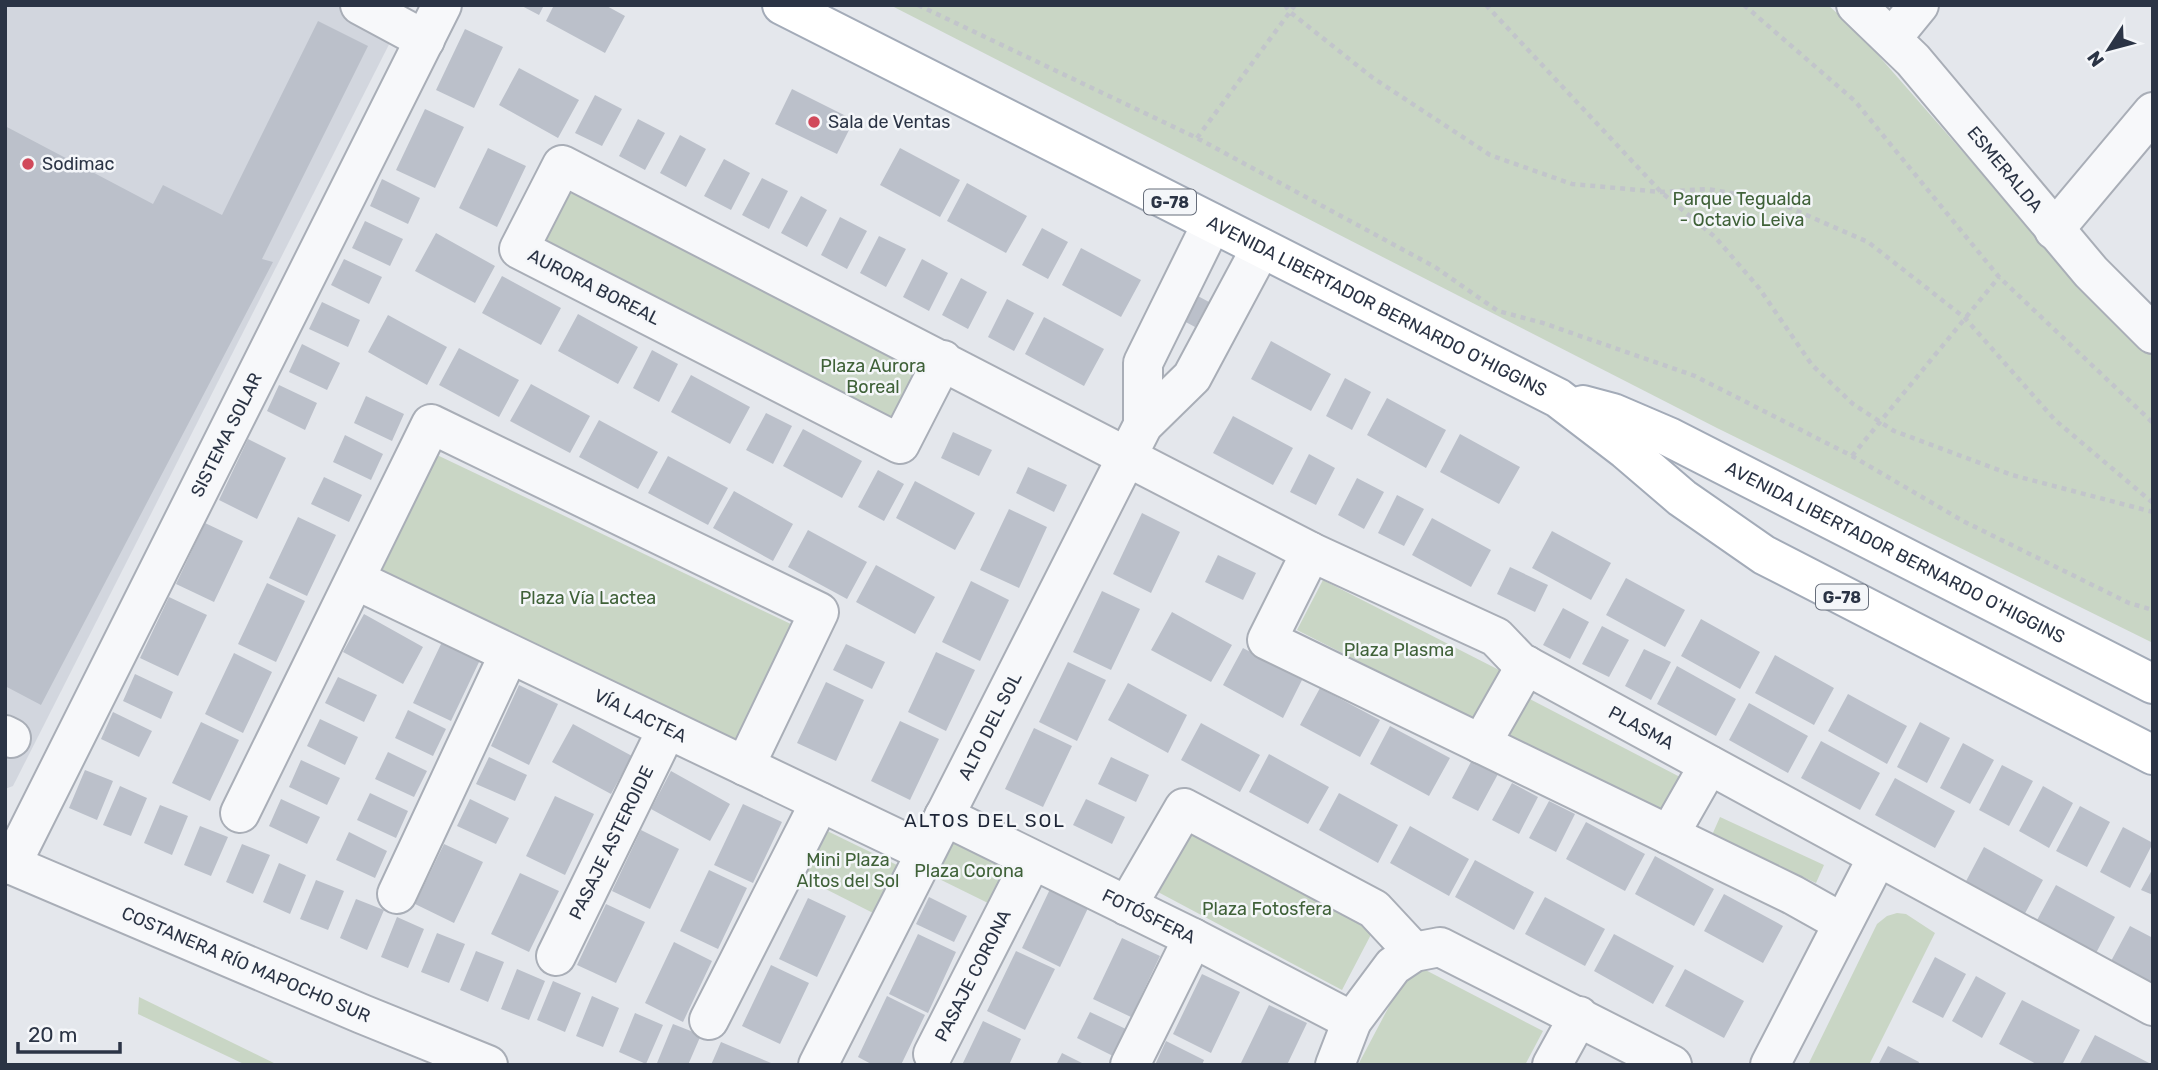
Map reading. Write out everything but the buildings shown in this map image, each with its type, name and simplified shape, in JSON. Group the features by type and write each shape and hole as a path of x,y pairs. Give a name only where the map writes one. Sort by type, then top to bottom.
{"main road":[{"name":"AVENIDA LIBERTADOR BERNARDO O'HIGGINS","path":"782,5 1558,398 1626,450 1682,498 1764,555 2153,755"},
{"name":"AVENIDA LIBERTADOR BERNARDO O'HIGGINS","path":"1558,398 1612,413 1669,437 2153,684"}],"street":[{"path":"360,5 425,40"},
{"name":"SISTEMA SOLAR","path":"8,864 442,5"},
{"name":"ESMERALDA","path":"1856,5 1892,38 1933,83 2054,230 2091,272 2153,334"},
{"path":"1892,38 1919,5"},
{"path":"2054,230 2153,112"},
{"name":"AURORA BOREAL","path":"943,360 900,444 519,249 562,165 943,360 1135,441"},
{"name":"ALTO DEL SOL","path":"1135,441 1143,363 1212,223"},
{"name":"ALTO DEL SOL","path":"818,1065 1135,441 1192,377 1261,248"},
{"path":"240,813 430,424 819,611 745,766"},
{"name":"PLASMA","path":"1135,441 1311,552 1496,637 1525,665 2153,1006"},
{"path":"1311,552 1267,640 1793,895 1843,922"},
{"name":"VÍA LACTEA","path":"356,580 925,852"},
{"path":"397,894 509,654"},
{"path":"1481,744 1525,665"},
{"name":"PASAJE ASTEROIDE","path":"556,956 667,729"},
{"path":"1669,835 1709,765"},
{"path":"709,1020 820,802"},
{"path":"1127,906 1184,808 1374,908 1414,951"},
{"name":"FOTÓSFERA","path":"944,816 1193,938 1352,1021"},
{"path":"1770,1065 1877,858"},
{"name":"PASAJE CORONA","path":"933,1054 1032,860"},
{"name":"COSTANERA RÍO MAPOCHO SUR","path":"8,864 488,1065"},
{"path":"1130,1065 1193,938"},
{"path":"1335,1065 1352,1021 1393,966 1414,951 1440,947 1672,1065"},
{"path":"1552,1065 1579,1016"}],"path":[{"path":"918,5 1197,138 1435,267 1498,311 1543,323 1695,376 1852,456 1963,521 2129,603 2153,610"},
{"path":"1285,5 1290,12 1373,78 1490,155 1572,184 1661,192 1707,189 1772,200 1868,242 1965,318 2055,420 2153,503"},
{"path":"1197,138 1295,5"},
{"path":"1486,5 1661,192 1715,237 1759,288 1812,365 1853,404 1894,431 2012,475 2153,512"},
{"path":"1744,5 1855,101 1999,277 2153,423"},
{"path":"1852,456 1999,277"}],"shaded area":[{"path":"5,5 409,5 13,786 5,789"}],"green space":[{"name":"Parque Tegualda - Octavio Leiva","path":"890,5 1828,5 1857,31 2053,255 2153,352 2153,643 1717,428"},
{"name":"Plaza Aurora Boreal","path":"572,181 928,366 896,427 541,242"},
{"name":"Plaza Vía Lactea","path":"437,455 795,626 740,742 382,571"},
{"name":"Plaza Plasma","path":"1323,580 1501,671 1476,721 1297,630"},
{"path":"1524,696 1680,777 1661,814 1505,733"},
{"path":"1720,817 1824,865 1816,883 1712,835"},
{"name":"Mini Plaza Altos del Sol","path":"819,827 897,865 875,914 798,875"},
{"name":"Plaza Fotosfera","path":"1192,827 1376,925 1342,990 1158,892"},
{"name":"Plaza Corona","path":"946,838 1011,869 992,905 927,873"},
{"path":"1906,914 1935,933 1869,1065 1808,1065 1877,924 1887,916"},
{"path":"1412,963 1543,1031 1525,1065 1358,1065"},
{"path":"139,997 278,1065 246,1065 138,1014"}],"place":[{"name":"Sala de Ventas","path":"814,122"},
{"name":"Sodimac","path":"28,164"}],"district":[{"name":"ALTOS DEL SOL","path":"985,820"}]}
